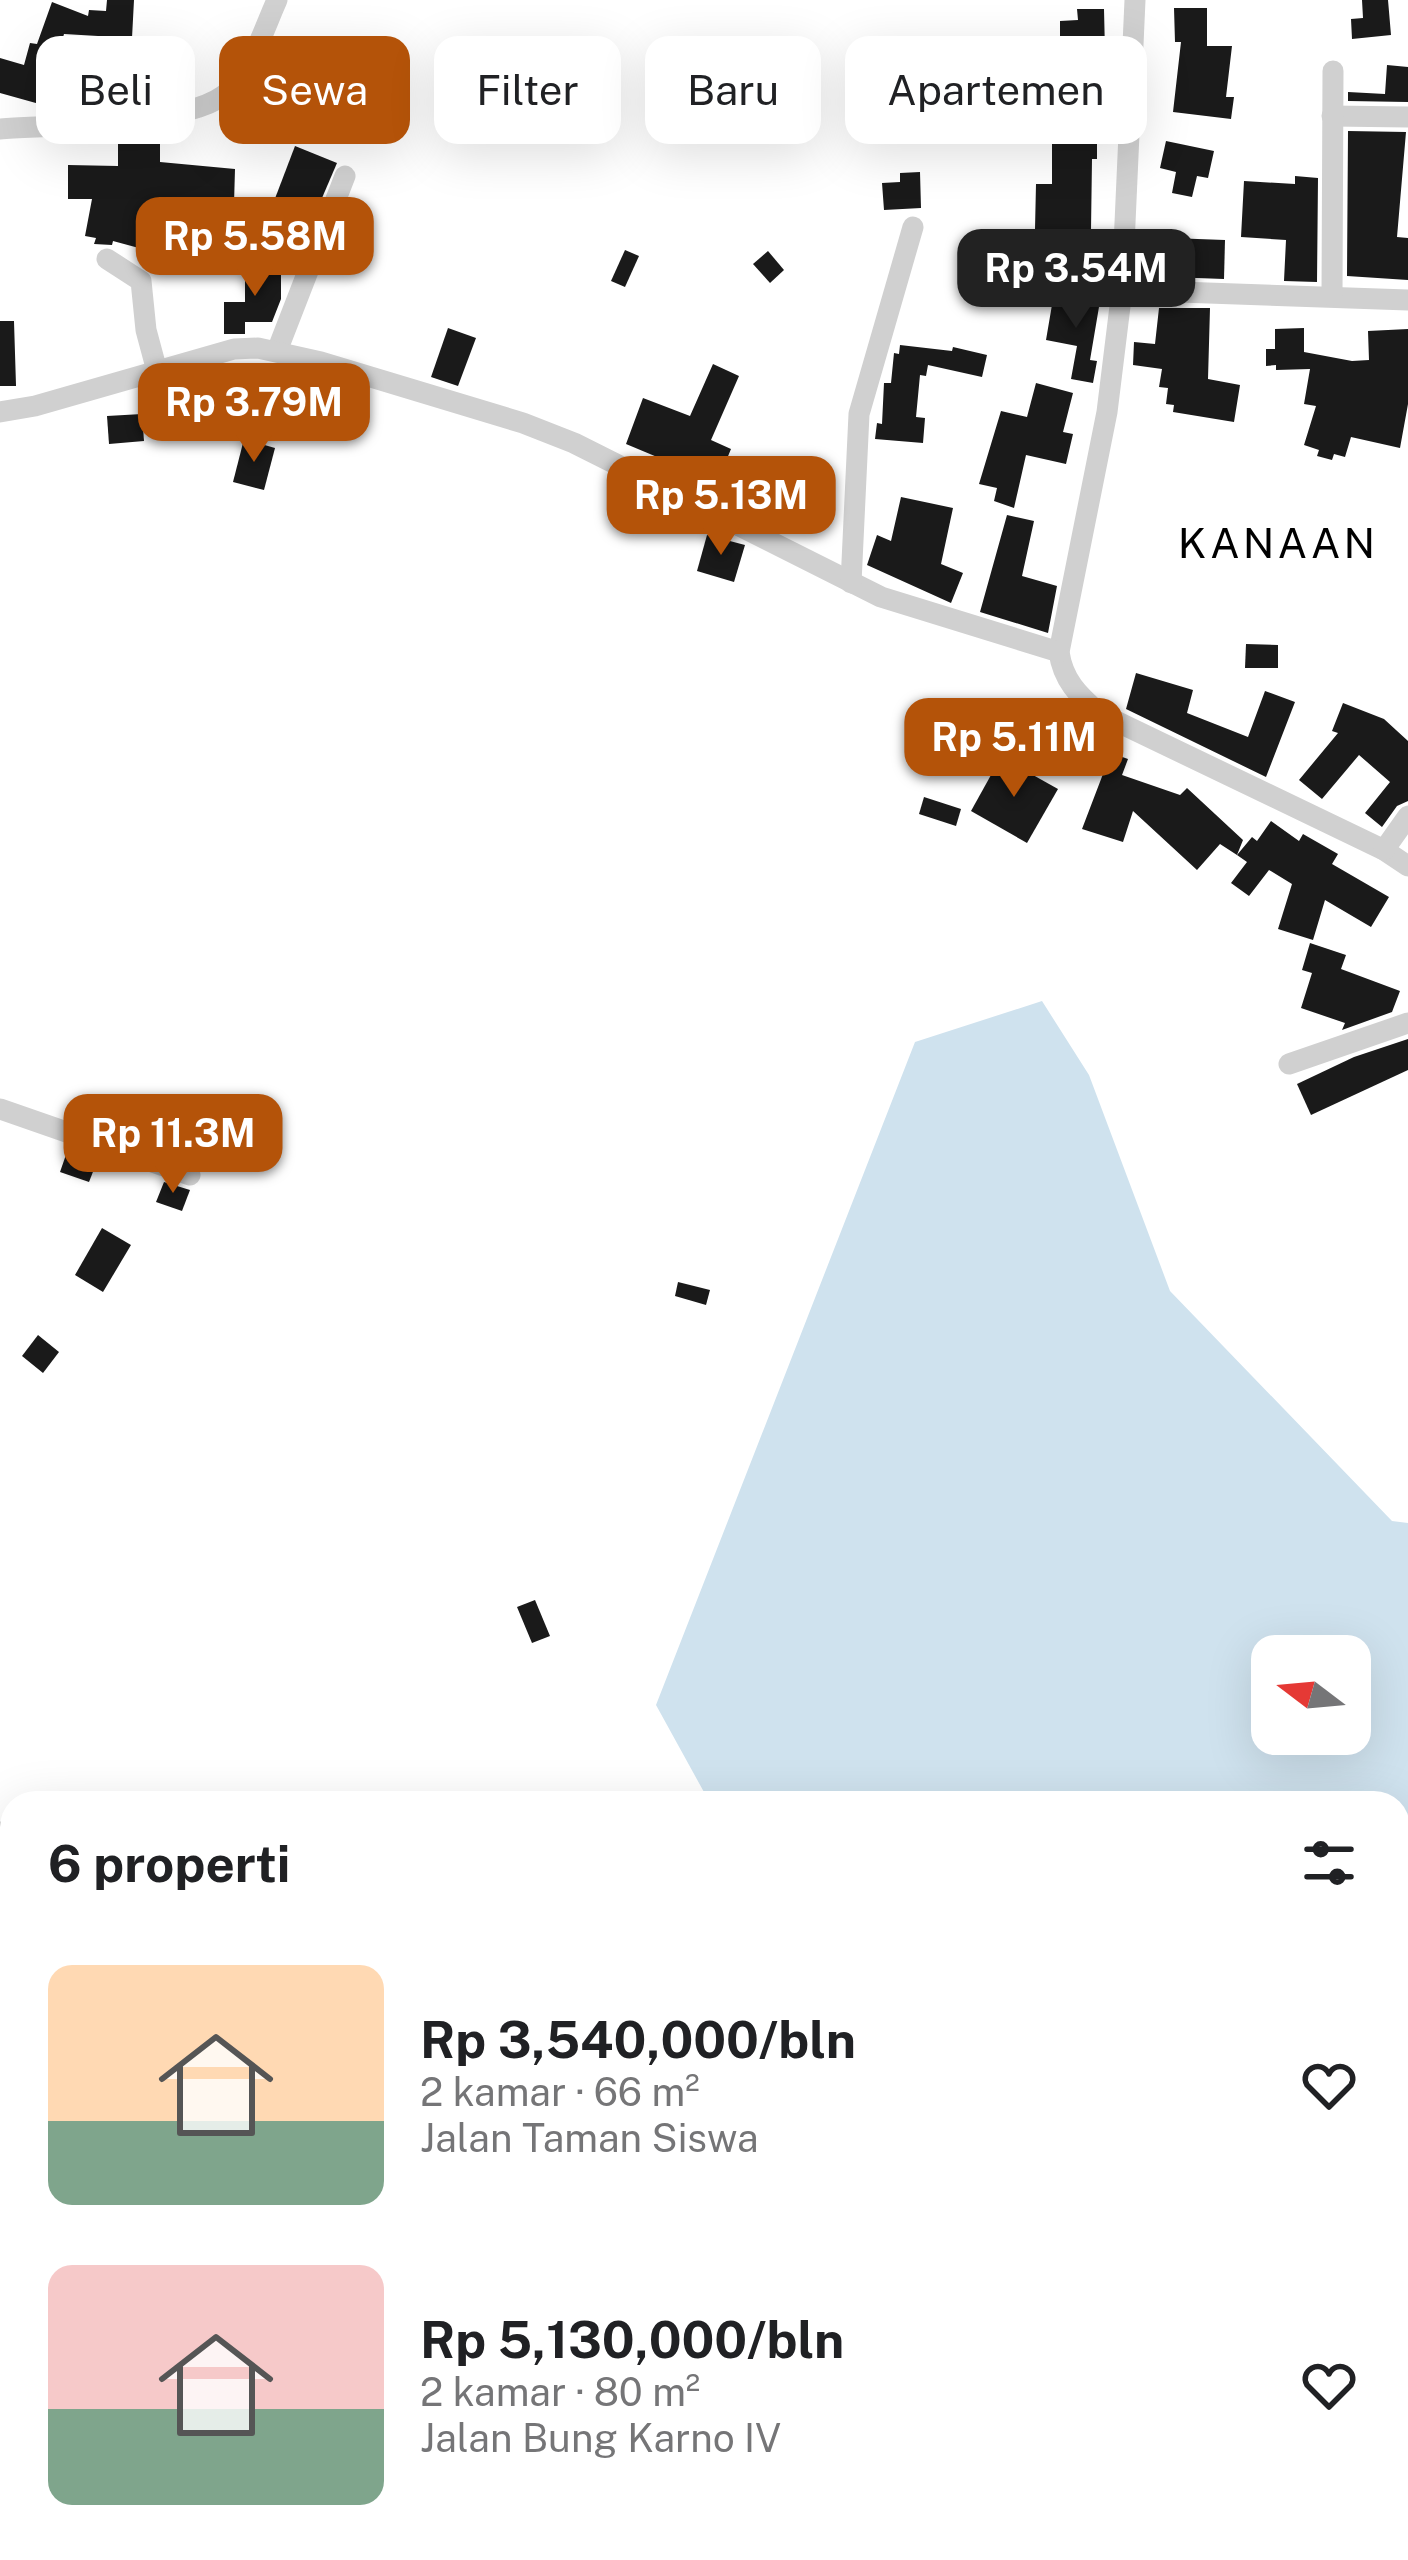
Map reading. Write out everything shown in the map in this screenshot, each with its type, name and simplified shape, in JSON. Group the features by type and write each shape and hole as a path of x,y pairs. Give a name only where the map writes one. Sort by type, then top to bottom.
{"street":[{"path":"0,129 201,109 232,88 243,73 277,0"},
{"path":"1135,0 1122,290 1107,412 1060,652 1069,682 1099,713 1384,850 1408,866"},
{"path":"1332,296 1333,71"},
{"path":"1332,116 1408,116"},
{"path":"278,351 345,176"},
{"path":"850,584 859,414 913,227"},
{"path":"106,259 141,280 146,330 157,371"},
{"path":"1122,290 1408,300"},
{"path":"0,412 234,349 278,351 523,423 758,533 850,584 907,607 1060,652"},
{"path":"1384,850 1408,816"},
{"path":"1289,1064 1407,1019"},
{"path":"0,1109 190,1174"}],"water":[{"path":"1042,1001 1089,1075 1170,1291 1392,1521 1408,1523 1408,1791 703,1791 656,1705 915,1042"}],"building":[{"path":"107,0 134,0 132,36 40,36 52,2 88,16 89,10 106,11"},
{"path":"1362,0 1388,0 1391,35 1352,39 1351,19 1363,18"},
{"path":"1174,8 1207,8 1207,46 1232,46 1226,97 1234,97 1231,119 1173,112 1181,42 1175,42"},
{"path":"1077,9 1104,9 1105,36 1060,36 1060,21 1078,20"},
{"path":"30,43 36,44 36,103 0,93 0,58 24,65"},
{"path":"1387,65 1408,67 1408,102 1348,101 1348,92 1385,94"},
{"path":"1348,131 1406,132 1397,237 1408,238 1408,280 1347,276"},
{"path":"1166,141 1214,151 1208,178 1197,176 1192,197 1172,193 1176,172 1160,168"},
{"path":"118,144 160,144 160,162 235,169 233,239 192,238 185,261 176,258 174,264 159,259 161,254 113,241 112,245 94,244 96,238 85,236 92,199 68,199 68,165 118,166"},
{"path":"1052,144 1097,144 1097,159 1092,159 1091,230 1035,229 1036,184 1052,184"},
{"path":"295,146 337,163 310,226 271,209"},
{"path":"920,172 921,208 884,210 882,183 900,182 900,173"},
{"path":"1295,176 1318,178 1317,282 1284,281 1286,240 1241,237 1244,181 1295,184"},
{"path":"1170,238 1225,240 1224,279 1169,277"},
{"path":"625,250 639,256 625,287 611,281"},
{"path":"768,251 784,270 770,283 753,264"},
{"path":"1031,252 1072,260 1068,282 1027,274"},
{"path":"245,266 281,266 281,299 272,322 245,322 245,334 224,334 224,302 245,302"},
{"path":"1054,293 1100,301 1090,360 1097,361 1093,383 1071,379 1077,346 1046,340"},
{"path":"1159,308 1210,308 1208,379 1240,385 1234,422 1173,412 1174,405 1166,404 1168,388 1159,387 1162,369 1133,365 1134,342 1155,344"},
{"path":"0,321 14,321 16,386 0,386"},
{"path":"448,328 476,338 458,386 431,377"},
{"path":"1304,328 1304,352 1352,361 1369,360 1368,331 1408,329 1408,404 1400,448 1351,437 1345,457 1334,454 1332,460 1304,445 1316,406 1304,404 1310,369 1266,366 1266,349 1275,349 1275,329"},
{"path":"900,345 952,351 953,347 987,355 982,377 928,365 926,376 920,375 916,417 925,418 923,443 875,439 877,423 882,424 884,383 891,383 894,353 899,354"},
{"path":"713,364 739,376 711,440 731,449 714,490 678,475 681,467 626,444 643,398 690,416"},
{"path":"1036,383 1073,393 1063,432 1073,434 1066,464 1026,455 1014,508 994,501 997,488 979,484 1001,411 1027,417"},
{"path":"142,414 144,441 109,444 107,416"},
{"path":"244,439 275,448 264,490 233,482"},
{"path":"901,497 953,508 941,564 963,573 951,603 867,565 877,535 891,541"},
{"path":"1007,515 1034,521 1022,576 1057,586 1048,633 980,612"},
{"path":"707,535 745,545 734,582 697,571"},
{"path":"1246,644 1278,645 1278,668 1245,668"},
{"path":"1136,673 1193,690 1187,713 1248,737 1265,691 1295,702 1266,777 1126,709"},
{"path":"1343,703 1384,719 1408,741 1408,801 1397,806 1382,827 1365,813 1390,782 1359,755 1322,799 1299,780 1338,733 1332,731"},
{"path":"1111,753 1128,759 1122,775 1180,795 1187,788 1243,840 1237,855 1220,844 1197,870 1133,811 1123,842 1082,829"},
{"path":"1001,757 1058,789 1027,843 971,811"},
{"path":"924,797 961,809 956,826 919,814"},
{"path":"1271,821 1299,841 1303,834 1338,854 1332,864 1389,897 1371,927 1325,900 1313,940 1278,929 1292,884 1269,870 1249,896 1231,883 1247,862 1237,855 1252,837 1257,841"},
{"path":"1310,943 1346,955 1341,969 1400,991 1392,1012 1342,1030 1345,1023 1301,1008 1312,973 1302,970"},
{"path":"1408,1039 1408,1070 1311,1115 1297,1084 1354,1057"},
{"path":"68,1149 98,1159 89,1182 60,1172"},
{"path":"164,1182 190,1190 182,1211 156,1202"},
{"path":"102,1228 131,1245 103,1292 75,1275"},
{"path":"678,1282 710,1290 706,1305 675,1296"},
{"path":"38,1335 59,1352 43,1373 22,1356"},
{"path":"535,1600 550,1636 532,1643 517,1607"}],"district":[{"name":"KANAAN","path":"1278,542"}]}
